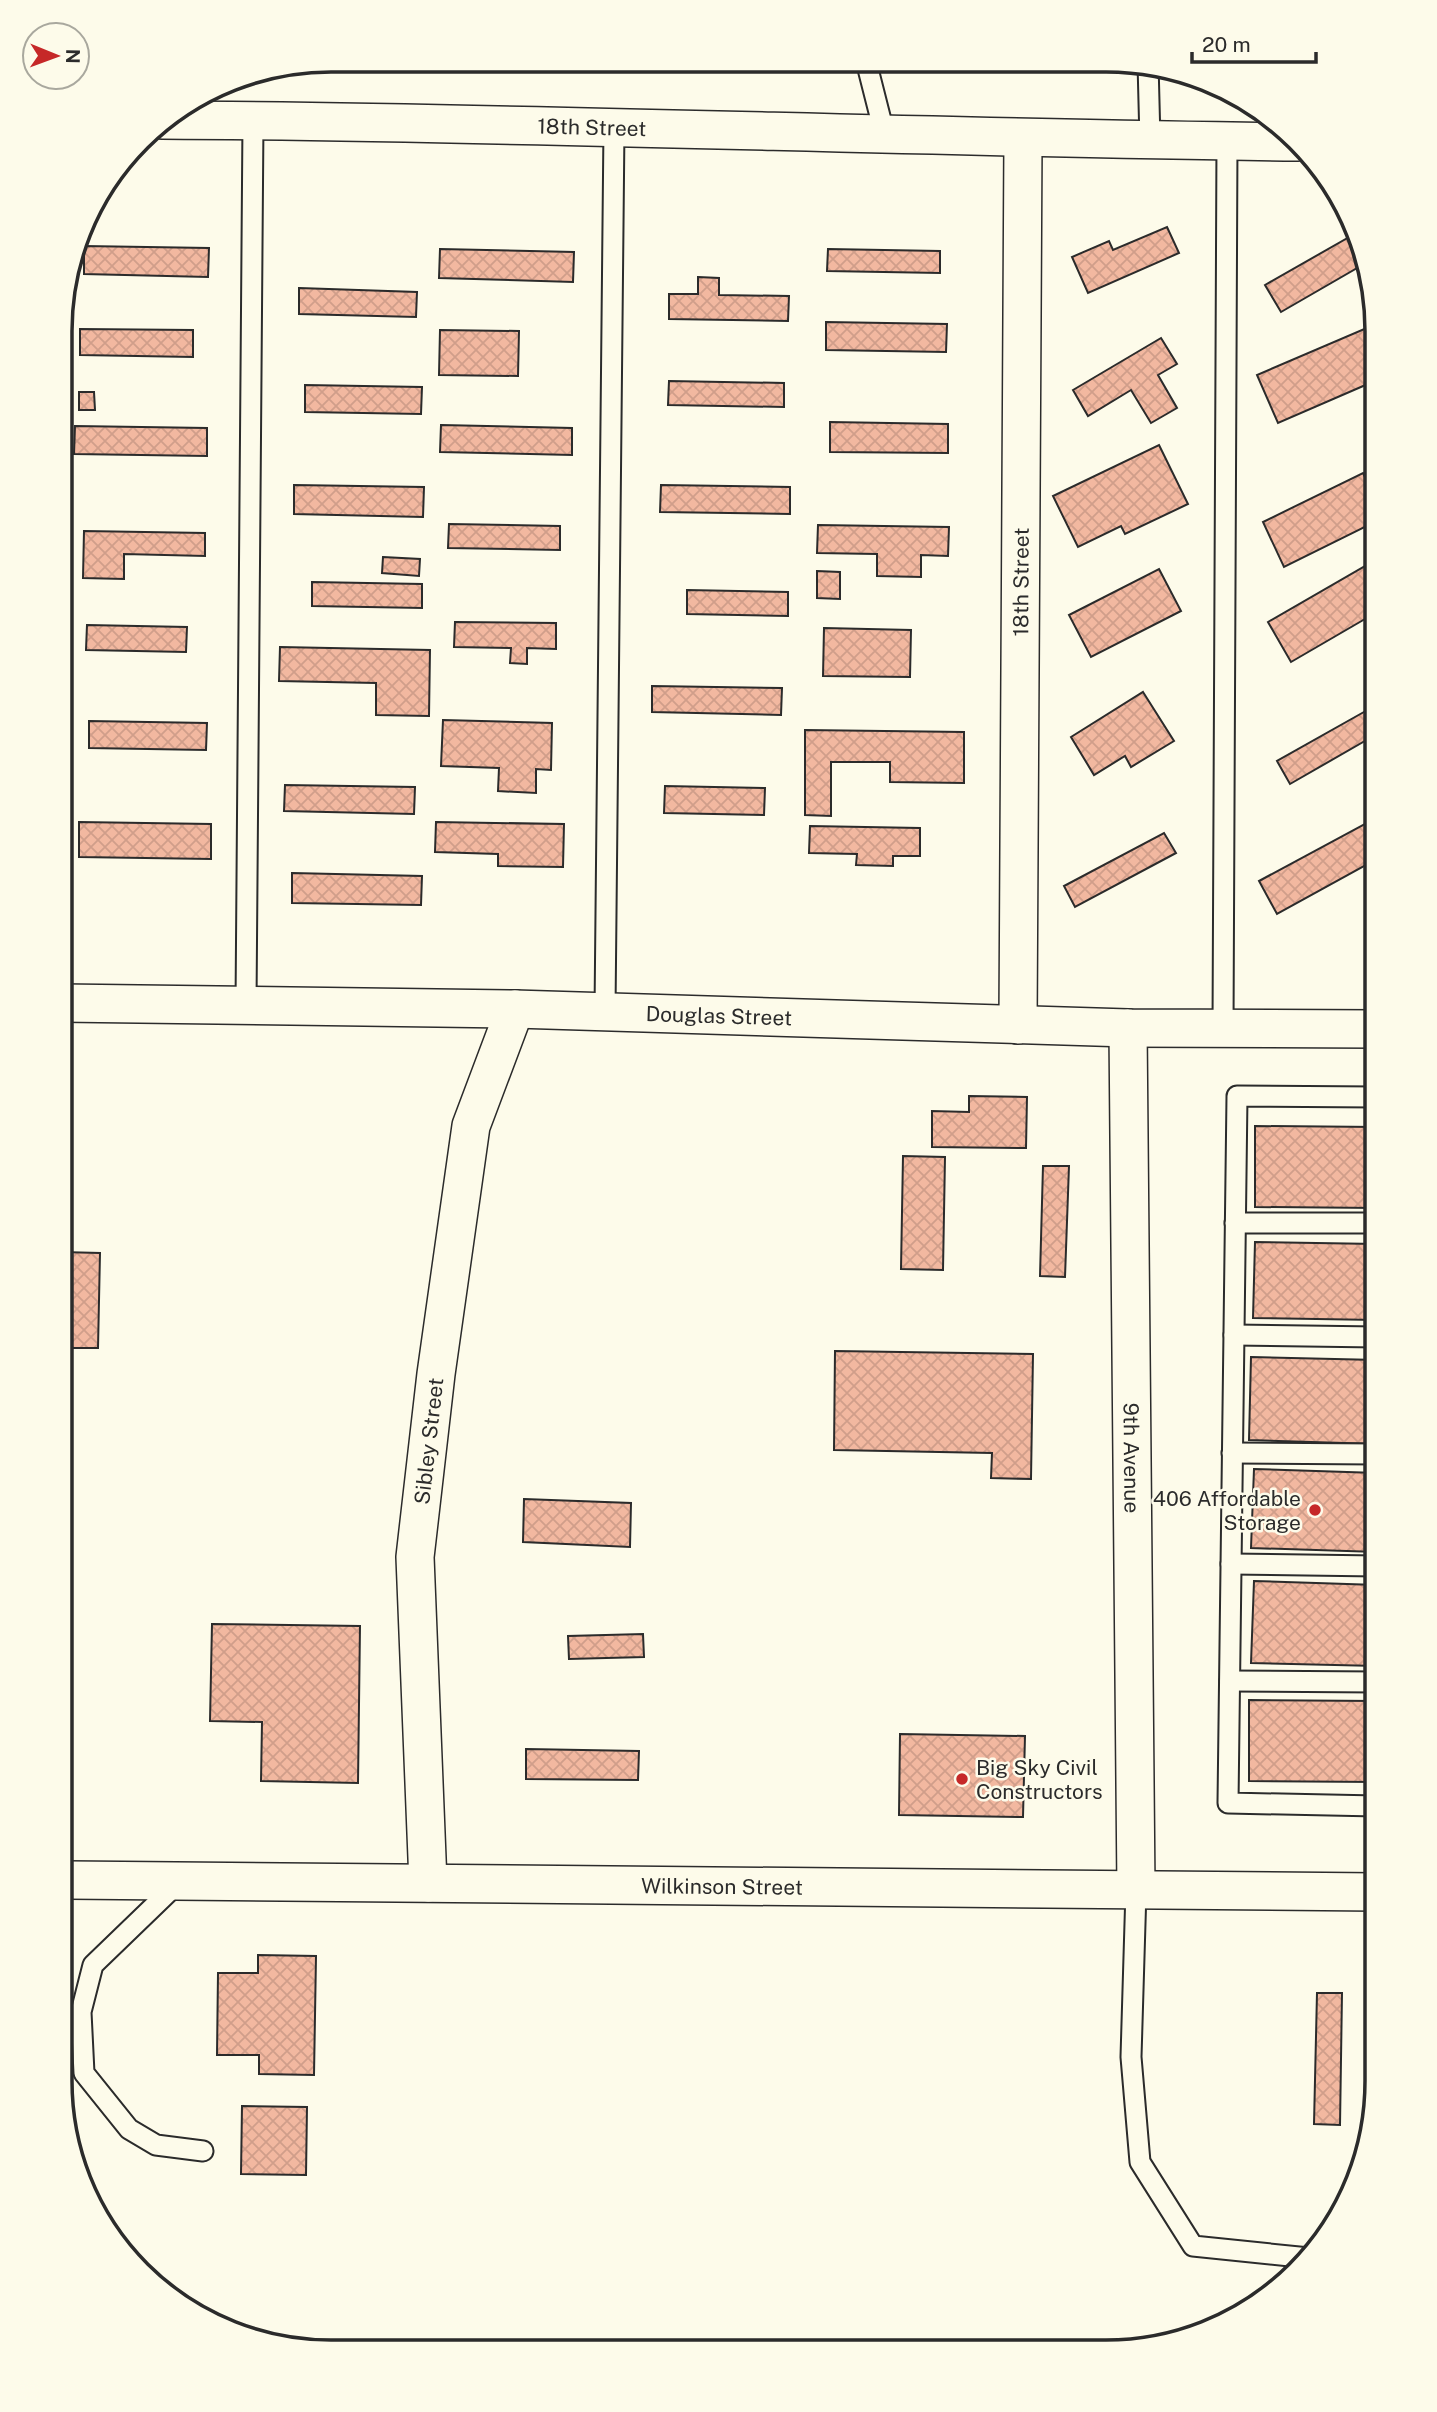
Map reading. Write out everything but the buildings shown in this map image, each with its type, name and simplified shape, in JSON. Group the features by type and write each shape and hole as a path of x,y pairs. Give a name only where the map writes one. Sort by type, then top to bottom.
{"street":[{"name":"18th Street","path":"180,120 884,132 1023,139 1283,142"},
{"name":"18th Street","path":"1018,1025 1023,139"},
{"name":"Douglas Street","path":"72,1003 605,1011 1128,1028 1365,1029"},
{"name":"Sibley Street","path":"428,1883 415,1557 436,1374 471,1126 515,1009"},
{"name":"9th Avenue","path":"1128,1028 1136,1890"},
{"name":"Wilkinson Street","path":"72,1885 180,1881 1365,1892"}],"lane":[{"path":"869,72 884,132"},
{"path":"1148,75 1150,141"},
{"path":"246,1005 253,121"},
{"path":"605,1011 614,127"},
{"path":"1223,1029 1227,141"},
{"path":"1365,1097 1237,1096 1228,1804 1365,1806"},
{"path":"1236,1223 1365,1223"},
{"path":"1234,1335 1365,1337"},
{"path":"1232,1453 1365,1454"},
{"path":"1231,1564 1365,1566"},
{"path":"1230,1681 1365,1682"},
{"path":"180,1881 93,1965 81,2012 84,2073 129,2129 156,2145 203,2151"},
{"path":"1136,1890 1130,2057 1140,2162 1193,2246 1296,2257"}],"place":[{"name":"406 Affordable Storage","path":"1315,1510"},
{"name":"Big Sky Civil Constructors","path":"962,1779"}]}
